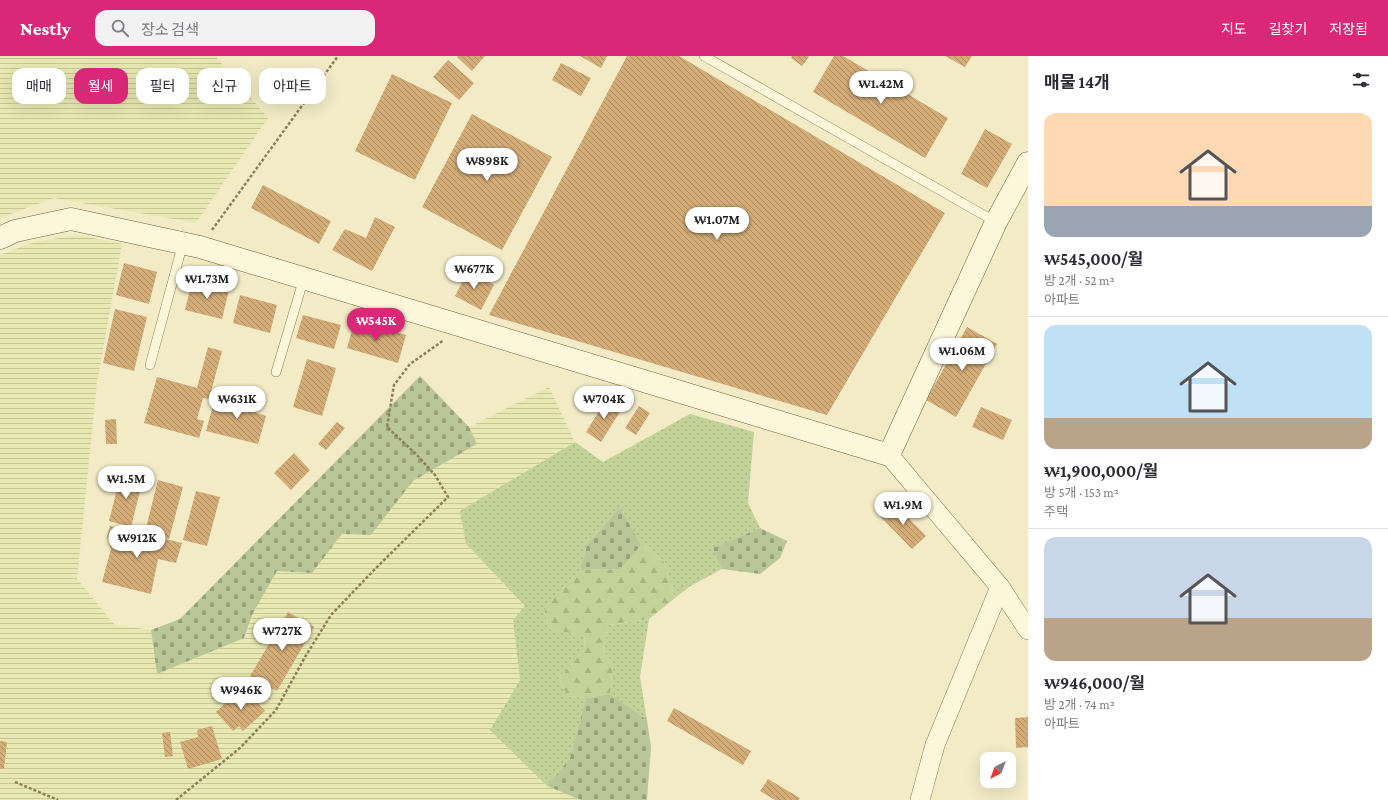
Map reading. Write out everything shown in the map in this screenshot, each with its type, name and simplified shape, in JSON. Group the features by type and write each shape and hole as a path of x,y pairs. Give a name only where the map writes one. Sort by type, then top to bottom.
{"street":[{"path":"889,455 996,222 1028,163"},
{"path":"0,238 15,231 71,219 192,245 889,455 1000,587 1028,630"},
{"path":"920,800 935,746 1000,587"}],"lane":[{"path":"704,56 996,222"},
{"path":"150,366 192,245"},
{"path":"276,372 304,278"}],"path":[{"path":"192,245 338,56"},
{"path":"176,800 240,748 276,710 305,657 331,615 448,497 435,475 416,454 387,427 394,384 410,364 464,326"},
{"path":"15,782 58,800"}],"green space":[{"path":"0,56 215,56 225,68 197,68 197,104 251,104 251,98 268,118 196,223 54,198 0,218"},
{"path":"78,235 122,244 97,383 77,579 115,625 151,630 157,674 244,638 252,615 277,571 312,573 342,534 371,535 413,481 477,444 469,427 549,387 575,442 461,511 466,544 525,607 513,620 520,680 490,730 547,786 581,800 0,800 0,255 34,242"},
{"path":"420,376 469,427 477,444 413,481 371,535 342,534 312,573 277,571 252,615 244,638 157,674 151,630 180,619"},
{"path":"690,414 754,432 748,503 760,528 714,548 722,569 689,587 675,598 664,562 641,545 620,507 587,545 580,570 544,608 549,629 585,636 584,651 559,678 567,696 586,698 570,758 547,786 490,730 520,680 513,620 525,606 466,544 460,511 575,442 603,462"},
{"path":"620,507 641,545 621,569 580,570 587,545"},
{"path":"760,528 787,541 780,558 760,574 722,569 713,548"},
{"path":"641,545 664,562 675,598 649,619 608,625 603,650 613,665 610,694 586,698 567,696 559,678 584,651 585,636 549,629 544,608 580,570 621,569"},
{"path":"649,619 640,677 647,720 610,694 613,665 603,650 608,625"},
{"path":"610,694 647,720 651,747 647,800 581,800 547,786 570,758 586,698"}],"building":[{"path":"485,56 472,71 457,57"},
{"path":"580,56 607,56 601,68"},
{"path":"627,56 679,56 945,213 827,415 489,315"},
{"path":"792,56 809,57 802,66 791,58"},
{"path":"834,56 843,56 948,118 925,158 813,92"},
{"path":"945,56 972,56 965,67"},
{"path":"448,60 474,83 459,100 433,77"},
{"path":"561,63 591,78 581,96 552,80"},
{"path":"392,74 452,103 415,180 355,151"},
{"path":"472,114 552,157 502,250 422,207"},
{"path":"985,129 1012,144 987,188 961,174"},
{"path":"263,185 331,221 319,244 251,208"},
{"path":"375,217 395,227 372,271 332,250 345,229 366,238"},
{"path":"124,263 157,272 149,304 116,295"},
{"path":"468,271 494,285 481,310 455,296"},
{"path":"192,281 229,290 222,319 185,310"},
{"path":"240,295 277,305 270,333 233,323"},
{"path":"115,309 147,317 134,371 103,363"},
{"path":"303,315 341,325 334,349 296,338"},
{"path":"355,320 406,335 398,363 347,348"},
{"path":"967,327 997,344 956,417 926,400"},
{"path":"208,347 222,351 209,399 203,398 197,419 204,421 199,438 144,423 157,377 197,388"},
{"path":"307,359 336,368 322,416 293,407"},
{"path":"226,395 256,403 254,412 266,416 258,444 206,431 214,402 223,405"},
{"path":"608,397 623,407 601,442 586,432"},
{"path":"639,406 650,413 636,435 625,428"},
{"path":"981,407 1012,420 1003,440 972,427"},
{"path":"116,419 117,444 106,444 105,420"},
{"path":"337,422 345,428 326,450 318,444"},
{"path":"294,453 310,470 291,490 274,473"},
{"path":"121,473 143,479 131,527 109,521"},
{"path":"158,480 183,487 169,539 145,532"},
{"path":"196,491 220,497 207,546 183,540"},
{"path":"894,503 926,536 912,549 880,516"},
{"path":"110,526 182,543 176,563 158,559 151,594 102,582 111,549 107,537"},
{"path":"288,612 314,627 277,691 250,676"},
{"path":"243,687 265,711 243,731 239,726 233,731 216,712"},
{"path":"674,708 751,751 743,765 667,721"},
{"path":"1028,717 1028,747 1016,748 1015,718"},
{"path":"212,726 222,759 188,769 180,742 198,737 197,730"},
{"path":"170,732 173,756 165,757 162,733"},
{"path":"0,741 7,742 4,769 0,769"},
{"path":"768,779 800,798 799,800 775,800 760,791"}]}
